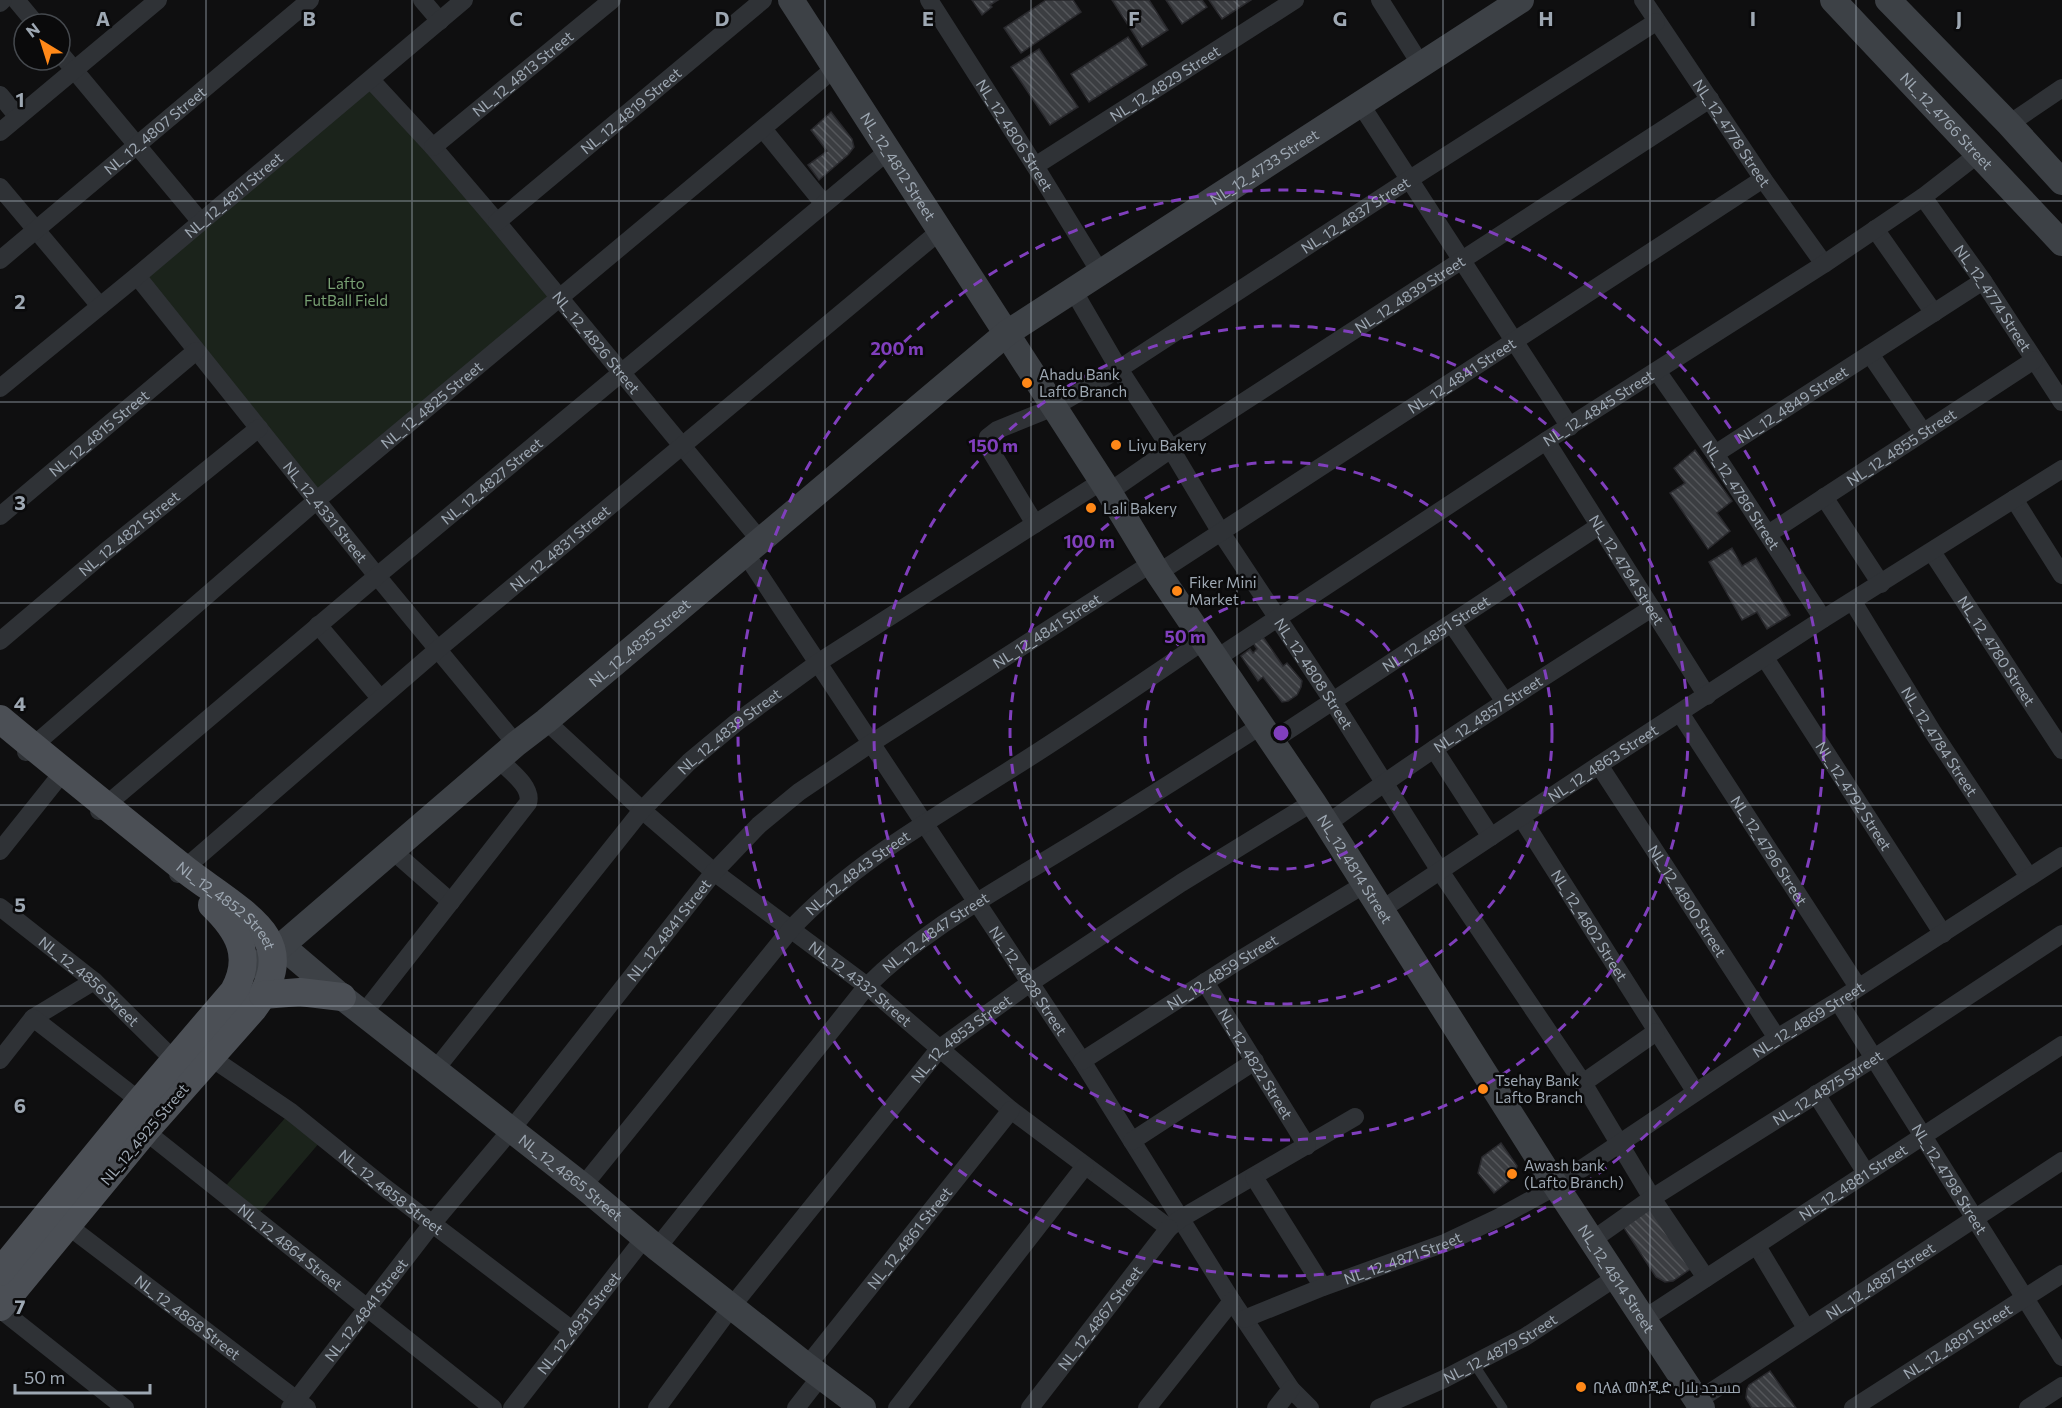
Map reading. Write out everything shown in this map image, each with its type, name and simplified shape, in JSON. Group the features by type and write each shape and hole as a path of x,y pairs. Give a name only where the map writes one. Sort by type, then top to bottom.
{"main road":[{"name":"NL_12_4852 Street","path":"0,719 28,750 101,809 180,872 256,924 277,951"},
{"name":"NL_12_4852 Street","path":"0,734 28,750"},
{"name":"NL_12_4852 Street","path":"180,872 236,932 244,959 238,983"},
{"name":"NL_12_4925 Street","path":"0,1272 99,1169 144,1131 210,1057 263,995 272,977 277,951"},
{"name":"NL_12_4925 Street","path":"0,1308 67,1226 140,1101 234,991 238,983"},
{"path":"263,995 300,992 353,1006"}],"street":[{"path":"16,0 26,12"},
{"path":"0,132 158,0"},
{"name":"NL_12_4807 Street","path":"0,260 310,0"},
{"path":"422,0 440,21"},
{"name":"NL_12_4811 Street","path":"0,388 137,276 464,0"},
{"name":"NL_12_4813 Street","path":"433,147 612,0"},
{"name":"NL_12_4819 Street","path":"497,222 763,0"},
{"name":"NL_12_4812 Street","path":"791,0 1007,333"},
{"name":"NL_12_4806 Street","path":"929,0 1100,272"},
{"name":"NL_12_4829 Street","path":"1035,166 1295,0"},
{"path":"1380,0 1421,64"},
{"name":"NL_12_4733 Street","path":"1007,333 1521,0"},
{"name":"NL_12_4778 Street","path":"1643,0 1763,179 1824,264"},
{"name":"NL_12_4766 Street","path":"1833,0 2062,243"},
{"path":"1888,0 2062,182"},
{"name":"NL_12_4837 Street","path":"1035,524 989,448 988,438 997,430 1054,407 1119,369 1656,22"},
{"name":"NL_12_4825 Street","path":"28,750 317,500 836,68"},
{"path":"73,69 201,222"},
{"name":"NL_12_4826 Street","path":"371,80 433,147 497,222 681,445 752,546"},
{"path":"2009,124 2062,88"},
{"path":"0,94 18,117"},
{"name":"NL_12_4839 Street","path":"435,1070 642,810 689,762 737,722 819,662 1035,524 1171,448 1710,99"},
{"path":"1361,105 1570,427"},
{"path":"763,129 824,204"},
{"name":"NL_12_4827 Street","path":"101,809 318,625 888,151"},
{"name":"NL_12_4845 Street","path":"1211,649 1276,618 1546,441 1824,264 1923,196 1977,154"},
{"name":"NL_12_4841 Street","path":"298,1405 366,1308 432,1224 511,1130 714,872 759,825 799,792 870,744 1155,568 1220,531 1763,179"},
{"path":"0,187 100,306"},
{"name":"NL_12_4774 Street","path":"1923,196 1983,281 2062,402"},
{"path":"1875,229 1934,313"},
{"name":"NL_12_4831 Street","path":"180,872 380,698 940,231"},
{"name":"NL_12_4331 Street","path":"137,276 437,650 507,752 527,790 530,797 528,803 451,902"},
{"name":"NL_12_4849 Street","path":"1715,454 1983,281"},
{"name":"NL_12_4808 Street","path":"1073,290 1119,369 1171,448 1220,531 1332,700 1440,871"},
{"name":"NL_12_4814 Street","path":"1007,333 1106,486 1155,568 1313,802 1591,1241 1700,1404"},
{"name":"NL_12_4835 Street","path":"277,951 507,752 1007,333"},
{"name":"NL_12_4815 Street","path":"0,516 196,351"},
{"path":"1870,354 1923,432"},
{"name":"NL_12_4855 Street","path":"1768,534 2034,360"},
{"name":"NL_12_4786 Street","path":"1657,370 1823,619"},
{"name":"NL_12_4821 Street","path":"0,641 105,552 259,428"},
{"name":"NL_12_4794 Street","path":"1546,441 1707,696"},
{"path":"1853,602 2062,469"},
{"path":"1824,497 1881,584"},
{"path":"2014,500 2062,575"},
{"name":"NL_12_4851 Street","path":"1267,733 1332,700 1452,624 1599,526"},
{"name":"NL_12_4828 Street","path":"752,546 819,662 870,744 1082,1060 1132,1141 1175,1224 1232,1301 1291,1389 1310,1408"},
{"name":"NL_12_4780 Street","path":"1932,552 2062,750"},
{"name":"NL_12_4863 Street","path":"1381,910 1599,765 1823,619 1853,602"},
{"name":"NL_12_4784 Street","path":"1853,602 1932,730 2029,877"},
{"name":"NL_12_4857 Street","path":"1327,824 1384,782 1652,608"},
{"path":"1452,624 1506,702"},
{"path":"318,625 380,698"},
{"name":"NL_12_4843 Street","path":"584,1186 791,929 816,902 875,855 1075,729 1211,649"},
{"name":"NL_12_4792 Street","path":"1766,658 1943,934"},
{"name":"NL_12_4796 Street","path":"1680,713 1858,987"},
{"name":"NL_12_4332 Street","path":"546,721 642,810 714,872 867,986 1011,1110 1086,1166 1175,1224"},
{"name":"NL_12_4847 Street","path":"651,1242 867,986 888,965 910,947 978,902 1131,809 1267,733"},
{"path":"1434,749 1491,837"},
{"name":"NL_12_4800 Street","path":"1599,765 1777,1038"},
{"path":"0,852 60,776"},
{"name":"NL_12_4853 Street","path":"657,1408 732,1306 940,1048 1030,983 1180,883 1313,802"},
{"name":"NL_12_4802 Street","path":"1521,817 1695,1091"},
{"path":"353,1006 451,902 393,851"},
{"name":"NL_12_4869 Street","path":"1556,1186 1695,1091 2062,856"},
{"path":"1440,871 1582,1083 1652,1198 1706,1278"},
{"name":"NL_12_4859 Street","path":"1082,1060 1365,884"},
{"name":"NL_12_4856 Street","path":"0,907 94,981 174,1060"},
{"name":"NL_12_4875 Street","path":"1591,1241 1652,1198 1874,1058 2062,933"},
{"name":"NL_12_4865 Street","path":"277,951 353,1006 584,1186 651,1242 863,1408"},
{"name":"NL_12_4852 Street","path":"238,983 277,951"},
{"path":"0,1060 33,1018 94,981"},
{"name":"NL_12_4822 Street","path":"1205,982 1307,1146"},
{"name":"NL_12_4798 Street","path":"1838,1001 2062,1357"},
{"path":"33,1018 140,1101"},
{"path":"1582,1083 1656,1032"},
{"name":"NL_12_4881 Street","path":"1642,1320 2062,1045"},
{"name":"NL_12_4858 Street","path":"210,1057 291,1112 432,1224 572,1330"},
{"path":"1132,1141 1255,1061"},
{"path":"1816,1094 1866,1173"},
{"name":"NL_12_4861 Street","path":"796,1408 814,1371 1011,1110"},
{"name":"NL_12_4867 Street","path":"1030,1408 1175,1224 1355,1117"},
{"name":"NL_12_4864 Street","path":"144,1131 493,1408"},
{"name":"NL_12_4887 Street","path":"1700,1404 1806,1328 2062,1161"},
{"path":"897,1408 1086,1166"},
{"path":"1254,1177 1323,1287"},
{"name":"NL_12_4871 Street","path":"1244,1319 1323,1287 1445,1243 1498,1218 1556,1186"},
{"name":"NL_12_4868 Street","path":"67,1226 298,1405"},
{"name":"NL_12_4931 Street","path":"512,1408 572,1330 651,1242"},
{"path":"1757,1246 1806,1328"},
{"name":"NL_12_4891 Street","path":"1853,1408 2062,1274"},
{"name":"NL_12_4879 Street","path":"1379,1408 1404,1399 1525,1337 1615,1278"},
{"path":"1147,1408 1232,1301"},
{"path":"0,1308 125,1408"},
{"path":"2028,1408 2062,1386"},
{"path":"1276,1408 1291,1389"}],"lane":[{"path":"1474,1364 1503,1408"}],"green space":[{"name":"Lafto FutBall Field","path":"370,82 560,298 320,502 139,274"},
{"path":"293,1109 326,1135 256,1217 222,1190"}],"building":[{"path":"972,0 998,0 990,5 992,7 982,15"},
{"path":"1046,0 1073,0 1081,12 1021,53 1004,28"},
{"path":"1112,0 1149,0 1168,30 1142,47"},
{"path":"1166,0 1202,0 1207,7 1182,24"},
{"path":"1209,0 1251,0 1222,19"},
{"path":"1128,37 1147,65 1089,102 1071,74"},
{"path":"1039,49 1078,107 1050,125 1011,67"},
{"path":"831,112 852,139 854,147 819,180 808,165 827,151 811,130"},
{"path":"1695,450 1732,501 1717,513 1730,531 1708,549 1670,493 1685,483 1674,468"},
{"path":"1732,548 1742,566 1756,558 1790,615 1767,629 1757,612 1742,620 1709,562"},
{"path":"1263,637 1283,666 1287,663 1302,681 1297,695 1288,701 1282,702 1263,677 1258,681 1241,656 1250,649 1253,653 1257,649 1253,643"},
{"path":"1501,1143 1517,1166 1514,1177 1494,1193 1478,1173 1482,1157"},
{"path":"1649,1204 1692,1268 1673,1281 1665,1282 1656,1277 1622,1225"},
{"path":"1770,1371 1796,1408 1752,1408 1746,1398 1747,1389 1749,1385"}],"place":[{"name":"Ahadu Bank Lafto Branch","path":"1027,383"},
{"name":"Liyu Bakery","path":"1116,445"},
{"name":"Lali Bakery","path":"1091,508"},
{"name":"Fiker Mini Market","path":"1177,591"},
{"name":"Tsehay Bank Lafto Branch","path":"1483,1089"},
{"name":"Awash bank (Lafto Branch)","path":"1512,1174"},
{"name":"ቢላል መስጂድ مسجد بلال","path":"1581,1387"}]}
